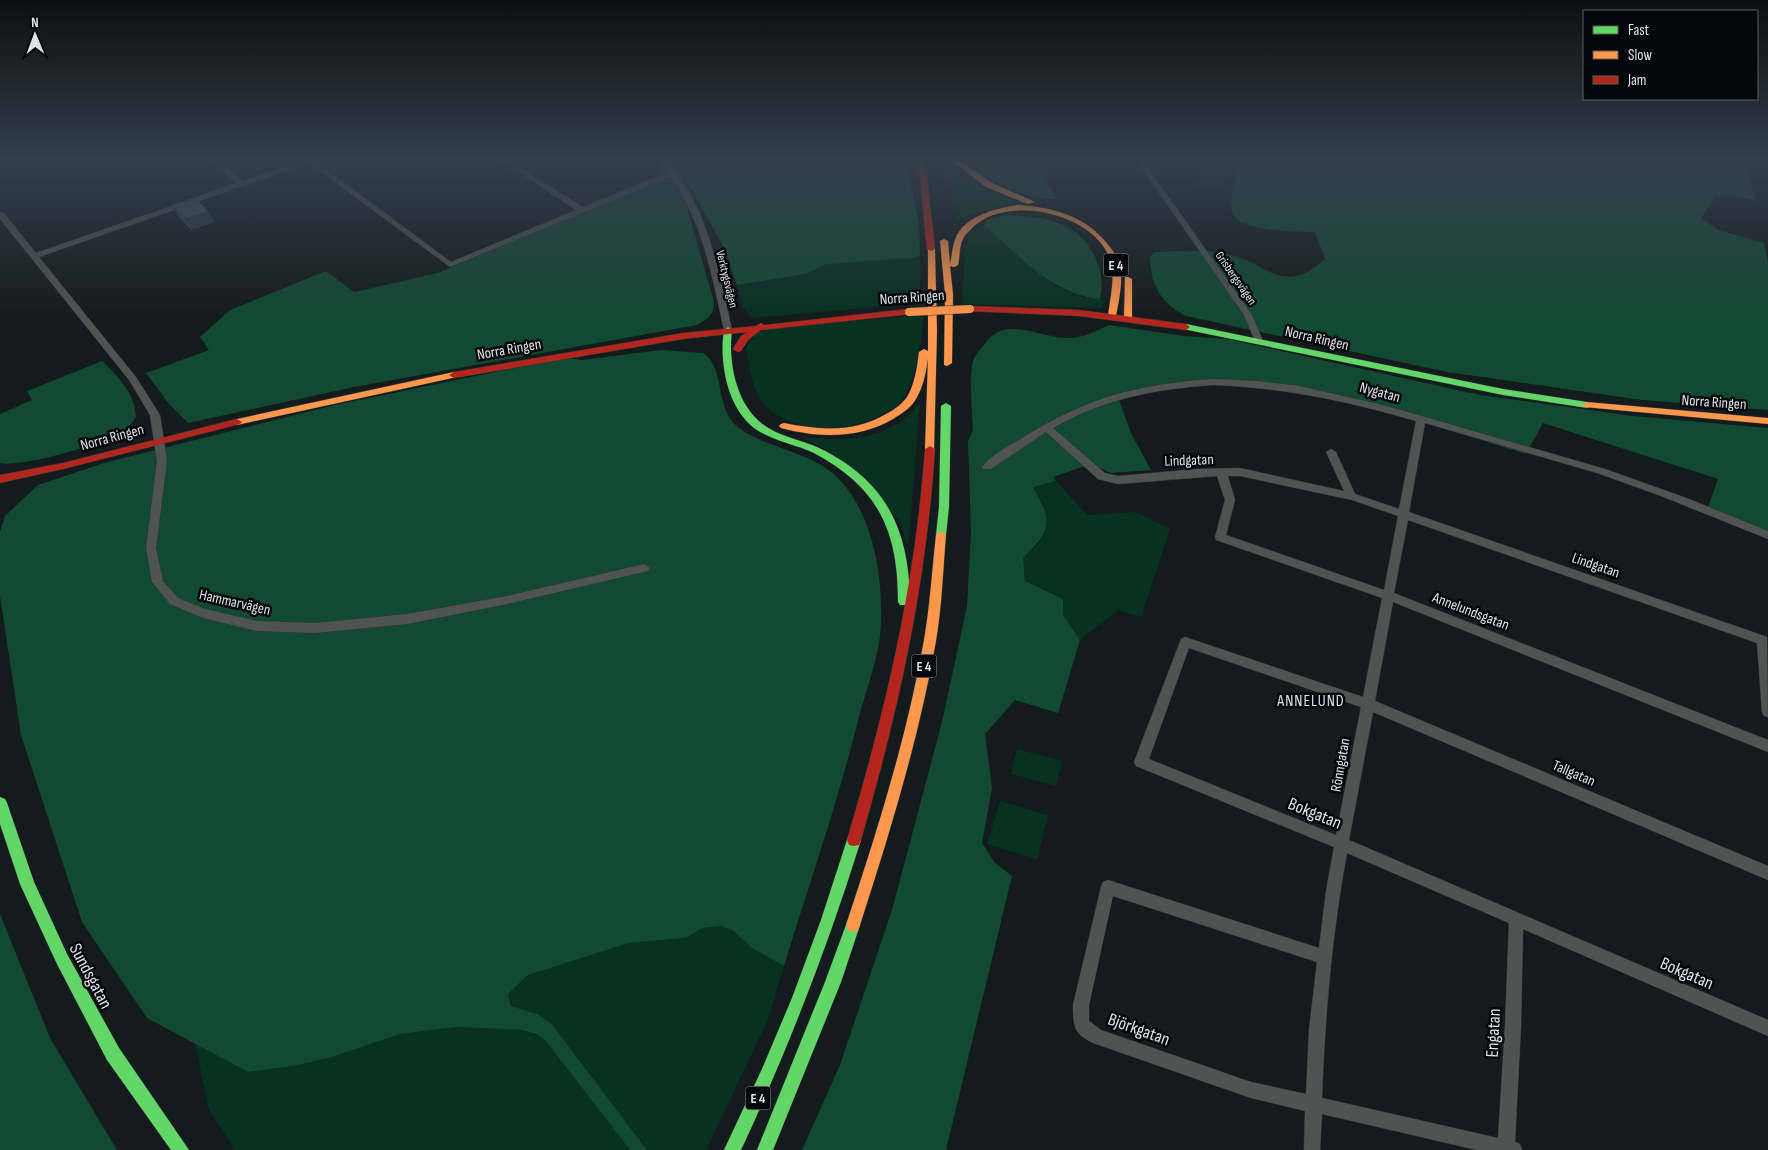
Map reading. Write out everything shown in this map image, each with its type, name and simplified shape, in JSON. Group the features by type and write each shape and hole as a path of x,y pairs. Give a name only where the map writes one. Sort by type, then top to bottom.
{"main road":[{"name":"E 4","path":"732,1150 755,1104 814,959 845,872 896,697 911,623 922,552 930,450 933,323 931,258 926,212"},
{"name":"E 4","path":"949,294 955,278 954,254 961,231 976,216 990,212"},
{"name":"E 4","path":"1047,212 1062,216 1088,228 1113,253 1117,268 1112,316"},
{"name":"E 4","path":"1068,212 1093,223 1111,236 1122,251 1128,270 1128,318"},
{"name":"E 4","path":"943,226 949,294 947,377"},
{"name":"Norra Ringen","path":"0,479 63,466 278,411 479,369 728,330 909,312 970,309 1128,318 1260,341 1413,375 1503,392 1593,406 1768,421"},
{"name":"E 4","path":"774,420 781,426 814,433 850,432 882,423 909,402 922,367 927,336 933,323"},
{"path":"728,330 735,340 739,354 744,338 761,326"},
{"name":"E 4","path":"728,330 723,343 736,400 754,422 845,466 865,482 893,522 902,555 905,594 896,697"},
{"path":"750,395 753,404 760,409"},
{"name":"E 4","path":"765,1150 774,1133 833,982 876,856 904,756 930,640 944,507 946,397"},
{"name":"Norra Ringen","path":"8,488 63,466"},
{"name":"Sundsgatan","path":"0,803 26,884 62,958 113,1054 181,1150"}],"street":[{"path":"34,256 162,212"},
{"path":"382,212 450,265 579,212"},
{"name":"Verktygsvägen","path":"695,212 728,330"},
{"name":"Grisbergsvägen","path":"1176,212 1248,315 1260,341"},
{"name":"Hammarvägen","path":"0,214 133,379 155,415 162,460 151,548 158,582 174,601 203,613 258,626 315,628 407,619 507,600 644,568"},
{"name":"Nygatan","path":"987,467 1046,427 1086,407 1130,392 1175,384 1217,382 1277,385 1314,390 1422,419 1600,471 1768,535"},
{"name":"Rönngatan","path":"1312,1150 1312,1105 1324,957 1342,844 1422,419"},
{"name":"Lindgatan","path":"1046,427 1102,476 1118,480 1197,472 1222,474 1240,472 1351,496 1763,640 1768,712"},
{"path":"1331,452 1351,496"},
{"name":"Annelundsgatan","path":"1222,474 1230,500 1220,537 1388,596 1768,746"},
{"name":"Bokgatan","path":"1368,704 1185,642 1141,762 1342,844 1768,1028"},
{"name":"Tallgatan","path":"1368,704 1768,873"},
{"name":"Björkgatan","path":"1324,957 1108,887 1081,1005 1081,1025 1096,1036 1251,1090 1510,1149"},
{"name":"Engatan","path":"1510,1149 1516,920"}],"green space":[{"path":"584,212 688,212 714,302 710,316 697,325 354,387 188,423 169,404 146,373 209,350 200,337 230,310 326,271 354,292 438,273"},
{"path":"704,212 917,212 919,223 920,255 912,258 827,264 805,274 737,285 722,244"},
{"path":"956,212 979,212 974,213 958,220"},
{"path":"1232,212 1705,212 1701,218 1718,230 1764,243 1768,264 1768,410 1642,400 1447,372 1186,316 1177,311 1164,299 1155,285 1150,257 1154,252 1218,252 1241,258 1285,277 1297,276 1310,270 1325,259 1315,232 1296,232 1255,227 1236,218"},
{"path":"1005,215 1034,217 1072,229 1090,248 1099,267 1102,285 1100,299 1082,296 1051,282 1024,261 984,225 988,220"},
{"path":"984,225 1055,286 1082,297 1105,300 1102,308 962,304 965,250 970,231"},
{"path":"920,255 920,299 900,305 753,318 742,306 737,285 805,274 827,264 912,258"},
{"path":"924,315 917,363 904,398 890,411 871,420 837,427 802,425 786,420 771,411 760,399 754,388 746,348 756,333 772,328"},
{"path":"1109,325 1184,336 1227,339 1480,395 1633,416 1768,428 1768,531 1708,507 1718,479 1543,423 1526,454 1368,406 1287,390 1205,385 1162,390 1119,400 1131,433 1151,470 1111,473 1091,464 1053,477 1056,481 1033,487 1044,509 1046,525 1040,540 1023,558 1025,581 1063,599 1063,615 1080,640 1058,713 1015,700 985,734 992,788 982,843 995,863 1012,876 946,1150 802,1150 840,1065 892,910 942,722 967,606 971,532 968,441 973,430 971,385 973,361 979,350 992,336 1002,331 1012,329 1024,330 1058,337 1074,338"},
{"path":"661,350 703,353 715,369 726,410 731,420 739,428 764,441 817,463 839,479 851,494 869,532 879,574 881,616 879,645 872,674 834,808 784,966 752,948 733,931 722,926 702,928 686,938 629,943 528,975 508,994 511,1006 537,1014 551,1023 647,1150 630,1150 545,1040 536,1034 521,1030 457,1027 400,1034 332,1057 294,1066 248,1072 147,1018 82,922 21,735 0,596 0,532 5,516 38,485 104,463 335,405 559,359 582,360"},
{"path":"102,361 125,386 133,401 136,417 126,429 102,441 65,453 26,462 0,463 0,414 32,400 27,391"},
{"path":"920,402 908,549 900,521 823,448 797,435 813,438 848,439 881,432 896,425 909,415"},
{"path":"1056,481 1087,515 1136,512 1170,529 1141,617 1118,610 1080,640 1063,615 1063,599 1025,581 1023,558 1041,541 1043,504 1033,487"},
{"path":"1017,749 1062,761 1056,786 1011,774"},
{"path":"1000,801 1048,815 1037,859 987,844"},
{"path":"0,914 50,1038 117,1150 0,1150"},
{"path":"722,926 733,931 752,948 784,966 767,1022 706,1150 647,1150 551,1023 537,1014 511,1006 508,994 528,975 629,943 686,938 702,928"},
{"path":"457,1027 514,1029 525,1031 545,1040 630,1150 235,1150 209,1110 195,1043 248,1072 294,1066 332,1057 400,1034"}],"building":[{"path":"178,212 206,212 185,219"}],"traffic: fast":[{"path":"1186,327 1503,392 1587,405"},
{"path":"728,330 726,341 728,367 736,394 749,417 764,429 817,451 839,464 858,478 886,512 895,531 901,553 904,576 904,602"},
{"path":"941,535 944,507 946,406"},
{"path":"0,803 27,884 62,959 113,1054 181,1150"},
{"path":"732,1150 784,1036 799,998 842,880 854,840"},
{"path":"765,1150 833,982 853,925"}],"traffic: slow":[{"path":"954,265 957,245 961,235 976,220 994,212"},
{"path":"1050,212 1083,225 1100,238 1112,255 1116,270 1112,316"},
{"path":"944,241 949,294 947,363"},
{"path":"930,449 933,331 931,249"},
{"path":"1128,279 1128,318"},
{"path":"909,312 970,309"},
{"path":"784,426 812,431 840,432 866,427 879,422 892,415 910,400 918,383 924,352"},
{"path":"237,422 454,375"},
{"path":"1587,405 1768,421"},
{"path":"853,925 876,855 915,713 932,628 941,535"}],"traffic: jam":[{"path":"927,212 931,249"},
{"path":"970,309 1079,313 1186,327"},
{"path":"454,375 683,336 909,312"},
{"path":"738,349 744,338 761,326"},
{"path":"0,479 63,466 237,422"},
{"path":"854,840 894,695 914,598 927,499 930,449"}],"district":[{"name":"ANNELUND","path":"1311,700"}]}
